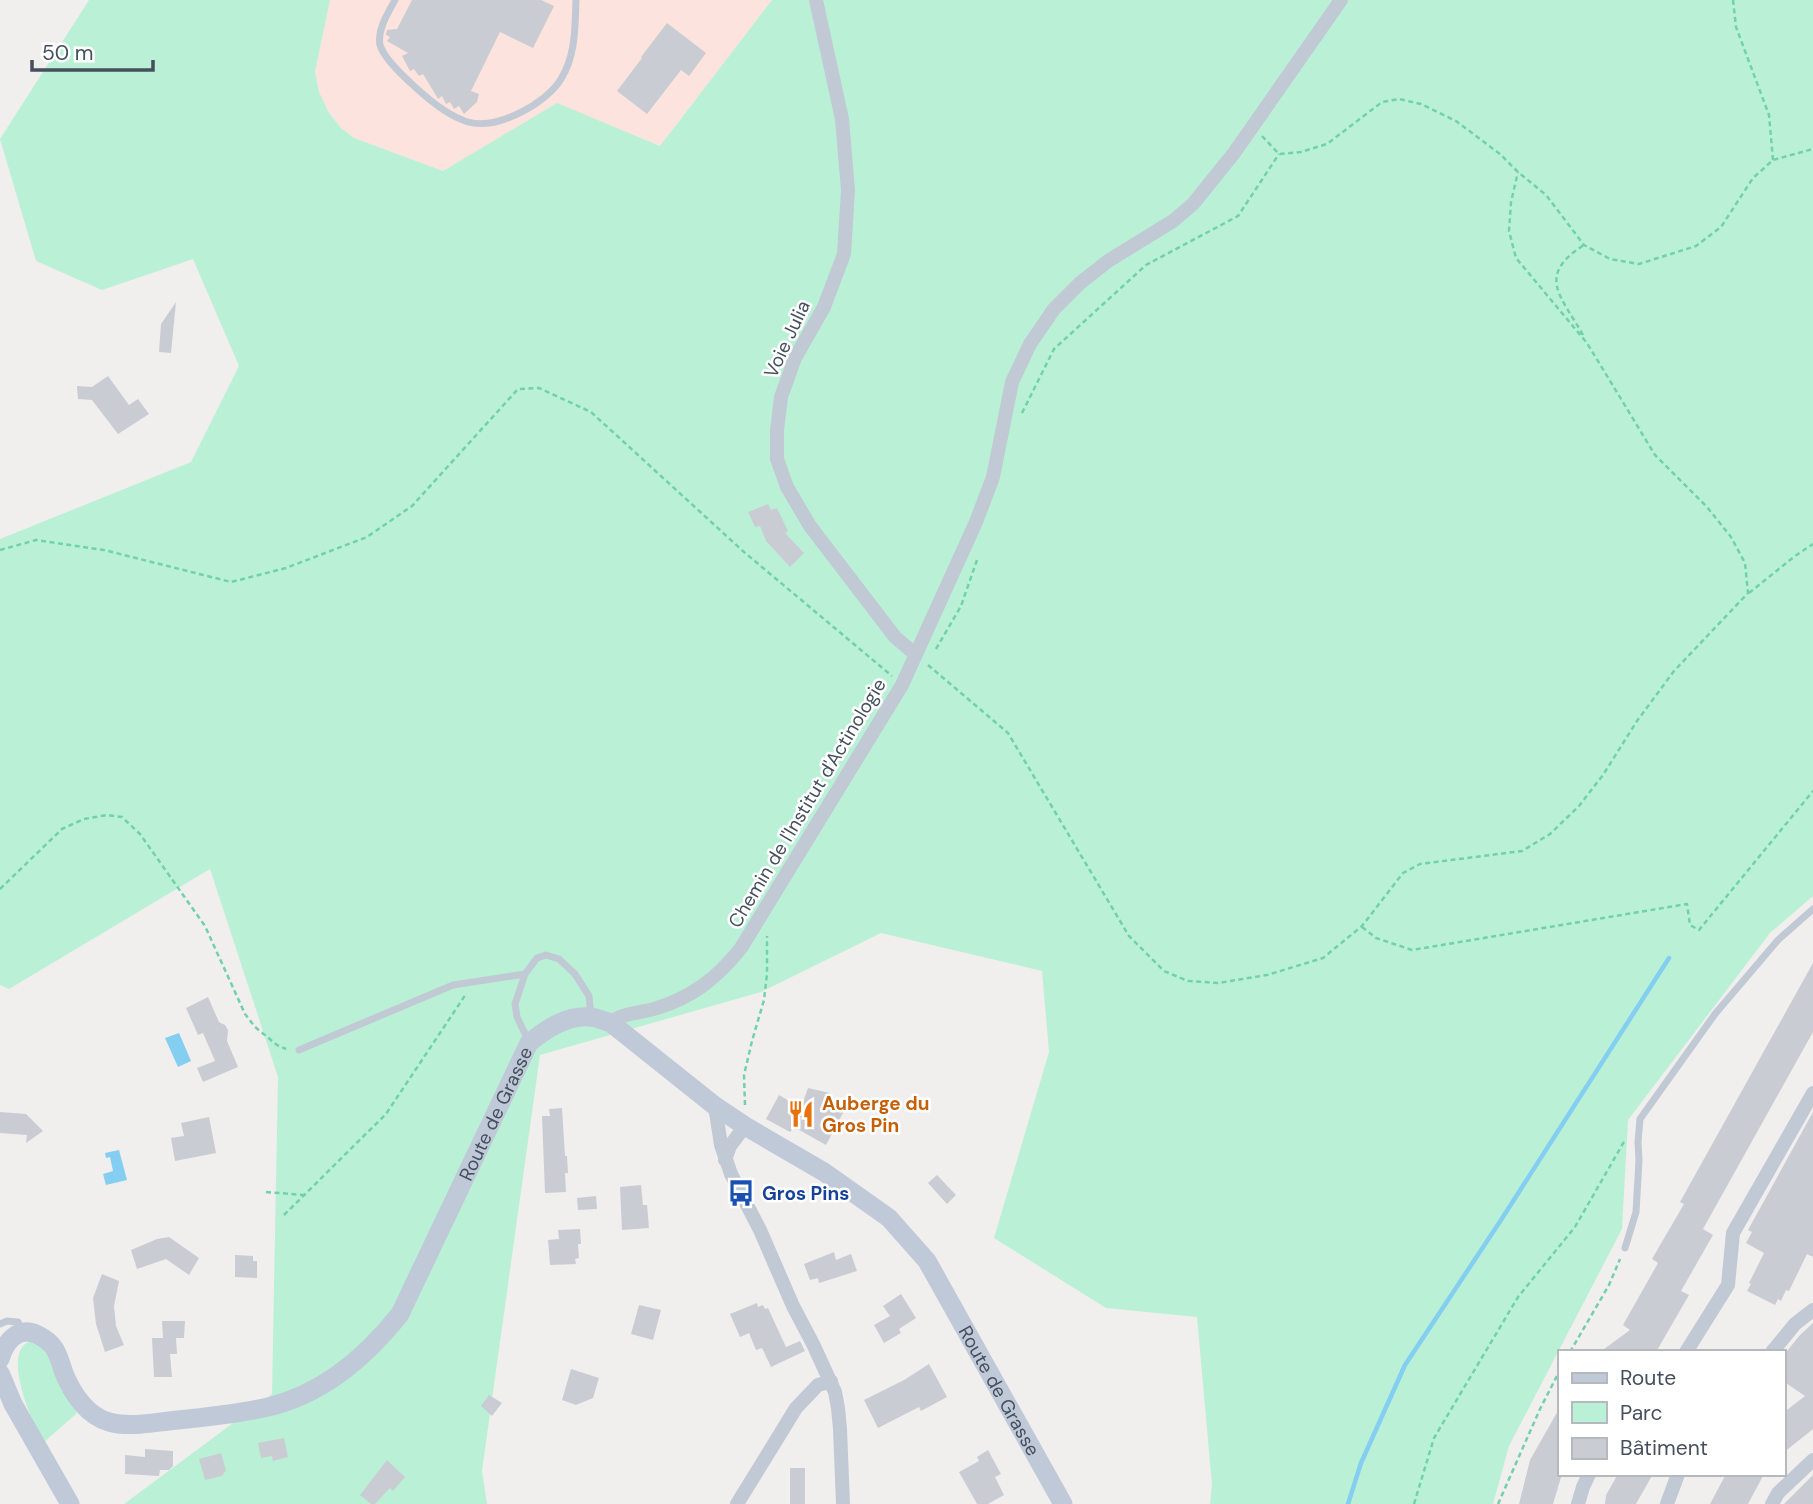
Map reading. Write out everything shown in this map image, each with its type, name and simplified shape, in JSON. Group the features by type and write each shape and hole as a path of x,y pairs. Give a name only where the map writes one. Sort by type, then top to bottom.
{"main road":[{"name":"Route de Grasse","path":"22,1331 33,1333 54,1346 75,1395 86,1408 107,1422 136,1424 216,1416 269,1407 307,1393 358,1360 382,1337 400,1314 530,1043 556,1024 576,1017 591,1017 611,1023 715,1105 745,1126 824,1172 889,1218 927,1261 1063,1504"},
{"path":"0,1359 10,1339 22,1331"},
{"path":"0,1373 13,1404 70,1504"}],"street":[{"name":"Voie Julia","path":"816,0 842,119 848,190 844,254 824,307 796,358 781,397 777,459 787,487 810,526 895,637 915,654"},
{"name":"Chemin de l'Institut d'Actinologie","path":"611,1023 619,1017 682,1000 710,981 741,948 902,685 976,522 993,477 1012,382 1030,344 1054,309 1080,283 1108,261 1173,221 1193,204 1234,153 1341,0"},
{"path":"1687,1350 1728,1284 1733,1233 1813,1093"},
{"path":"715,1105 725,1160 831,1381 838,1408 843,1504"},
{"path":"725,1160 730,1146 745,1126"},
{"path":"1774,1350 1794,1324 1813,1310"},
{"path":"737,1504 796,1408 818,1385 831,1381"},
{"path":"1772,1504 1778,1493 1813,1460"},
{"path":"1578,1504 1588,1476"},
{"path":"1667,1504 1677,1476"}],"lane":[{"path":"395,0 380,34 380,45 384,53 400,74 434,105 469,122 497,121 525,111 561,80 570,60 576,0"},
{"path":"1625,1248 1636,1212 1640,1119 1715,1014 1778,940 1813,909"},
{"path":"530,1043 517,1017 514,1004 525,974 537,958 546,955 559,959 575,974 589,996 591,1017"},
{"path":"299,1050 453,985 525,974"},
{"path":"0,1324 18,1322 22,1331"}],"path":[{"path":"1732,0 1736,27 1769,115 1773,160"},
{"path":"1279,154 1301,152 1327,144 1382,102 1399,99 1421,104 1456,121 1500,154 1546,195 1584,245 1609,259 1639,264 1696,246 1721,227 1753,178 1773,160 1813,149"},
{"path":"1254,124 1279,154"},
{"path":"1018,421 1054,349 1146,265 1238,216 1279,154"},
{"path":"1518,172 1511,202 1509,231 1516,258 1587,343"},
{"path":"1584,245 1561,265 1555,277 1556,288 1655,455 1707,507 1731,537 1745,563 1748,593"},
{"path":"0,550 36,540 104,550 231,582 286,569 367,537 412,506 518,388 539,388 590,412 744,552 902,685"},
{"path":"915,654 1008,733 1129,936 1164,971 1188,981 1218,983 1267,975 1323,958 1362,926 1403,873 1420,864 1522,851 1550,834 1579,806 1603,775 1637,721 1674,671 1748,593 1813,544"},
{"path":"934,652 961,606 979,554"},
{"path":"1362,926 1376,938 1412,950 1686,904 1689,925 1699,930 1813,791"},
{"path":"0,888 62,829 84,819 107,815 122,817 140,834 205,926 245,1014 255,1027 277,1045 290,1051 299,1050"},
{"path":"745,1126 744,1075 754,1031 765,1000 767,939 763,912"},
{"path":"284,1215 386,1114 474,982"},
{"path":"1414,1504 1434,1438 1518,1297 1575,1227 1640,1119"},
{"path":"266,1192 304,1195"},
{"path":"1571,1350 1609,1285 1625,1248"},
{"path":"1498,1504 1558,1375"}],"shaded area":[{"path":"330,0 772,0 660,146 557,104 443,171 354,138 341,128 329,113 319,92 315,72"}],"green space":[{"path":"89,0 330,0 315,72 319,92 329,113 341,128 354,138 443,171 557,103 660,146 772,0 1813,0 1813,896 1770,933 1628,1120 1622,1229 1509,1446 1493,1504 1210,1504 1212,1485 1197,1317 1106,1308 994,1238 1049,1052 1042,971 881,933 761,992 540,1055 482,1471 487,1504 124,1504 272,1394 278,1077 210,869 9,989 0,985 0,539 191,462 239,366 193,259 102,290 36,261 0,139"},
{"path":"31,1341 49,1351 61,1385 77,1413 43,1443 26,1404 18,1372 18,1358 22,1347"}],"water":[{"path":"179,1033 191,1061 178,1067 165,1038"},
{"path":"119,1150 127,1180 106,1185 103,1174 113,1171 110,1157 106,1158 105,1153"}],"building":[{"path":"412,0 541,0 554,6 533,48 500,32 471,91 479,94 477,102 464,114 459,106 454,109 450,102 446,104 442,96 438,99 423,74 419,76 414,69 410,71 402,56 408,53 387,41 390,37 386,35 387,30 397,29"},
{"path":"667,23 706,53 689,76 681,70 647,114 617,91"},
{"path":"176,302 171,353 159,352 161,324"},
{"path":"108,376 129,405 138,399 149,414 118,434 92,400 78,399 77,386 92,387"},
{"path":"768,504 771,510 777,508 788,531 785,533 804,553 790,567 766,541 760,526 755,527 748,512"},
{"path":"1813,963 1813,1032 1703,1229 1713,1235 1681,1291 1689,1295 1657,1350 1603,1350 1630,1330 1623,1325 1658,1263 1652,1259 1684,1204 1680,1202"},
{"path":"208,997 219,1022 228,1030 227,1041 238,1067 203,1082 197,1068 215,1061 203,1033 198,1035 186,1008"},
{"name":"Auberge du Gros Pin","path":"808,1088 830,1093 828,1100 837,1103 835,1109 844,1111 826,1145 794,1127 790,1132 766,1119 779,1095 801,1108"},
{"path":"562,1108 568,1173 565,1173 566,1192 545,1193 542,1116 550,1116 549,1109"},
{"path":"0,1112 26,1114 43,1131 26,1143 27,1135 0,1133"},
{"path":"1813,1112 1813,1257 1807,1254 1789,1291 1786,1290 1781,1301 1778,1299 1775,1305 1747,1291 1764,1253 1746,1243 1752,1232 1748,1230"},
{"path":"209,1117 216,1153 175,1161 171,1138 184,1136 181,1123"},
{"path":"937,1175 956,1195 947,1204 928,1183"},
{"path":"641,1185 643,1205 647,1205 649,1228 622,1230 620,1187"},
{"path":"596,1196 597,1209 578,1210 577,1198"},
{"path":"580,1229 581,1244 578,1244 579,1258 575,1259 576,1264 550,1265 548,1240 559,1239 558,1230"},
{"path":"169,1237 199,1258 189,1275 166,1259 137,1269 131,1250"},
{"path":"834,1252 836,1260 851,1254 857,1271 819,1283 818,1278 810,1280 804,1264"},
{"path":"235,1255 253,1256 253,1261 257,1261 257,1278 235,1277"},
{"path":"102,1274 119,1281 114,1306 116,1326 124,1345 105,1352 96,1324 93,1298"},
{"path":"901,1294 916,1318 899,1329 901,1333 884,1343 874,1325 890,1316 883,1306"},
{"path":"757,1303 758,1307 763,1305 765,1309 768,1308 786,1347 800,1341 805,1351 771,1367 762,1348 756,1350 749,1333 740,1337 730,1314"},
{"path":"639,1305 661,1310 653,1340 631,1334"},
{"path":"162,1321 185,1321 184,1338 176,1338 177,1354 170,1354 172,1377 154,1377 152,1338 163,1338"},
{"path":"1813,1323 1813,1429 1785,1451 1785,1411 1805,1396 1785,1382 1785,1354"},
{"path":"929,1364 947,1397 921,1411 919,1407 878,1428 864,1400"},
{"path":"571,1369 599,1378 593,1398 576,1405 562,1400"},
{"path":"489,1395 502,1403 492,1416 481,1406"},
{"path":"1558,1411 1558,1476 1561,1476 1553,1504 1519,1504 1530,1460"},
{"path":"284,1438 288,1457 273,1461 272,1456 261,1458 258,1443"},
{"path":"145,1449 173,1451 173,1466 169,1470 160,1470 159,1476 125,1474 125,1455 145,1457"},
{"path":"988,1450 1001,1474 995,1477 1004,1495 988,1504 977,1504 959,1472 979,1461 977,1457"},
{"path":"221,1453 226,1470 222,1476 205,1480 199,1459"},
{"path":"387,1460 405,1477 393,1491 390,1488 375,1504 371,1504 360,1495"},
{"path":"790,1468 805,1468 805,1504 790,1504"},
{"path":"1813,1475 1813,1504 1784,1504"},
{"path":"1617,1476 1652,1476 1636,1504 1605,1504 1606,1495"},
{"path":"1725,1476 1763,1476 1748,1504 1710,1504"}],"waterway":[{"path":"1348,1504 1361,1463 1405,1365 1669,958"}],"place":[{"name":"Auberge du Gros Pin","path":"801,1114"},
{"name":"Gros Pins","path":"741,1193"}]}
